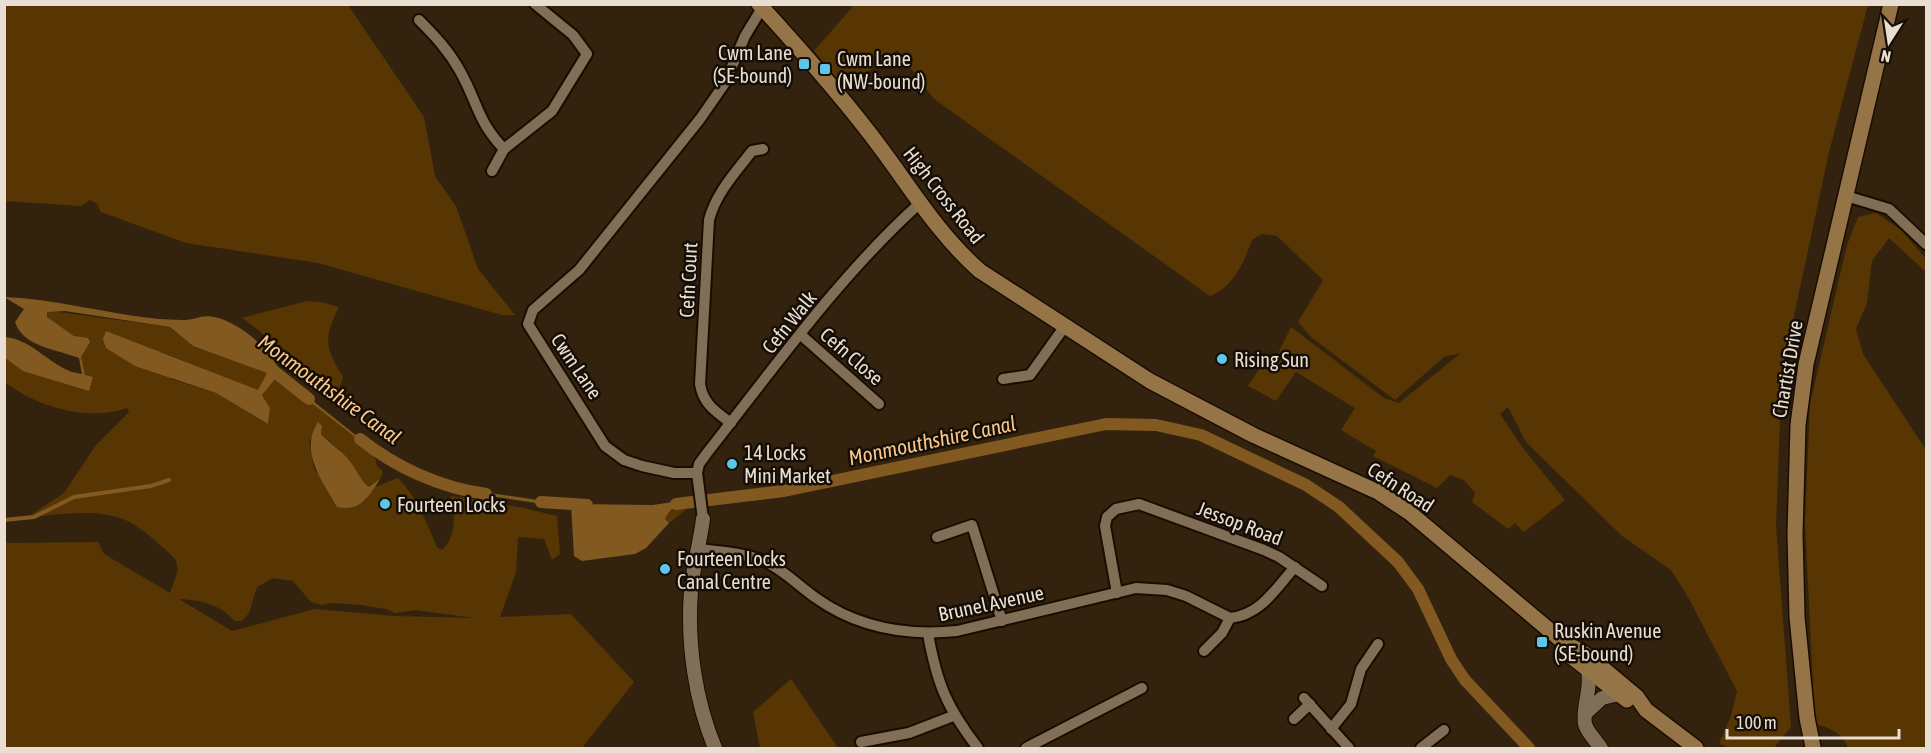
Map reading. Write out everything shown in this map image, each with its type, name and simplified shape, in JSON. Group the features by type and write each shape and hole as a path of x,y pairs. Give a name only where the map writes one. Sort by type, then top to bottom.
{"main road":[{"name":"Chartist Drive","path":"1816,748 1807,718 1797,617 1795,534 1798,425 1806,364 1891,4"},
{"name":"High Cross Road","path":"760,6 841,97 960,253 980,271 1195,406"},
{"name":"Cefn Road","path":"1195,406 1378,492 1410,513 1561,640 1588,656 1622,690"},
{"name":"Cefn Road","path":"1561,640 1572,657 1588,671 1604,682 1637,696 1646,710 1696,748"}],"street":[{"path":"492,171 504,150 552,111 587,54 573,36 535,4"},
{"name":"Cwm Lane","path":"697,473 674,473 642,466 624,460 605,446 528,324 533,310 579,270 700,119 725,83 760,6"},
{"path":"419,20 447,49 461,72 483,124 504,150"},
{"name":"Cefn Court","path":"730,423 707,404 702,397 700,384 710,220 713,203 726,184 752,151 763,149"},
{"path":"1846,196 1889,209 1926,244"},
{"name":"Cefn Walk","path":"697,473 699,464 801,335 886,233 920,203"},
{"path":"1003,379 1030,375 1065,326"},
{"name":"Cefn Close","path":"801,335 879,404"},
{"path":"697,473 703,519 700,549 691,591 693,646 696,683 706,727 715,748"},
{"name":"Jessop Road","path":"1117,593 1105,526 1107,517 1116,509 1139,504 1264,550 1295,567 1322,586"},
{"path":"937,537 972,525 1002,621"},
{"name":"Brunel Avenue","path":"700,549 766,562 792,578 817,599 852,619 897,632 928,634 1002,621 1136,588 1167,590 1186,596 1230,618"},
{"path":"1204,651 1222,633 1230,618 1244,616 1257,609 1295,567"},
{"path":"928,634 934,668 953,716 978,748"},
{"path":"1331,729 1351,704 1361,669 1378,644"},
{"path":"1588,671 1590,682 1585,723 1601,748"},
{"path":"1587,712 1604,682"},
{"path":"1026,748 1142,688"},
{"path":"1587,712 1602,698 1622,690"},
{"path":"1294,718 1307,701 1349,748"},
{"path":"861,742 909,733 953,716"},
{"path":"1421,748 1443,730"}],"shaded area":[{"path":"855,4 1868,5 1829,152 1782,372 1776,525 1791,727 1774,748 1731,748 1719,744 1731,716 1737,691 1688,597 1671,570 1622,536 1526,442 1508,407 1500,414 1523,448 1565,500 1524,532 1515,523 1508,529 1472,502 1475,493 1464,480 1450,475 1437,488 1373,456 1376,451 1341,430 1355,408 1296,372 1276,401 1248,386 1266,358 1275,360 1291,327 1384,398 1399,403 1461,353 1444,357 1395,400 1312,338 1298,322 1323,280 1277,236 1262,234 1252,240 1237,273 1218,292 1210,296 934,99 897,50 845,89 814,51"},
{"path":"4,5 348,5 424,117 435,176 456,206 478,269 515,315 502,315 318,263 186,243 101,212 97,204 90,200 81,206 5,201"},
{"path":"1876,213 1901,230 1926,259 1926,272 1889,238 1872,261 1867,303 1856,329 1863,354 1926,450 1926,748 1848,748 1843,738 1835,732 1815,724 1805,523 1810,404 1847,245 1858,217"},
{"path":"4,297 159,319 188,320 205,316 222,319 243,330 260,344 287,381 276,378 262,395 270,408 268,424 216,393 135,366 106,348 103,339 106,331 258,390 267,373 193,346 170,327 65,311 47,312 47,317 74,336 88,338 90,342 81,357 85,375 93,377 89,391 23,371 5,358 5,337 25,343 62,367 82,374 79,358 41,346 25,337 15,322 24,309"},
{"path":"307,301 339,307 328,335 330,350 343,377 336,399 311,380 267,337 242,318"},
{"path":"47,312 170,327 193,346 268,373 258,391 161,352 171,379 216,393 268,424 270,408 262,395 276,377 287,381 373,450 377,466 383,471 380,479 369,487 352,463 321,433 321,426 309,441 314,468 320,476 364,502 375,487 398,478 416,502 437,547 442,550 447,545 454,524 451,496 557,516 560,554 552,560 544,539 518,537 516,572 500,617 571,614 634,682 582,748 5,748 5,543 98,542 104,554 170,593 178,570 176,560 161,546 139,528 121,518 95,513 28,517 64,493 96,445 129,412 127,408 96,413 63,410 32,399 5,382 4,358 24,369 43,375 85,375 81,357 89,342 74,336 47,317","holes":["273,578 293,581 311,602 321,605 331,603 361,605 386,609 395,613 415,610 474,618 394,616 315,609 232,631 179,599 209,604 223,611 235,621 242,621 249,613 257,587"]},
{"path":"298,389 373,449 296,391"},
{"path":"318,422 322,426 321,434 352,463 369,487 380,479 368,497 358,505 337,507 319,476 311,444"},
{"path":"471,490 557,503 556,506 471,493"},
{"path":"692,499 693,504 673,508 665,519 669,523 646,548 635,554 582,561 574,556 571,504 653,505"},
{"path":"693,504 669,523 665,519 676,506"},
{"path":"791,679 838,748 760,748 753,712"}],"waterway":[{"name":"Monmouthshire Canal","path":"275,372 309,399"},
{"name":"Monmouthshire Canal","path":"676,504 784,491 1106,424 1156,425 1201,435 1306,485 1339,507 1398,562 1418,589 1451,659 1465,680 1529,748"},
{"name":"Monmouthshire Canal","path":"360,439 388,459 419,475 452,487 486,494"},
{"path":"4,520 34,517 74,497 151,486 169,480"},
{"name":"Monmouthshire Canal","path":"541,502 587,505"}],"place":[{"name":"Cwm Lane (SE-bound)","path":"804,64"},
{"name":"Cwm Lane (NW-bound)","path":"825,69"},
{"name":"Rising Sun","path":"1222,359"},
{"name":"14 Locks Mini Market","path":"732,464"},
{"name":"Fourteen Locks","path":"385,504"},
{"name":"Fourteen Locks Canal Centre","path":"665,569"},
{"name":"Ruskin Avenue (SE-bound)","path":"1542,642"}]}
